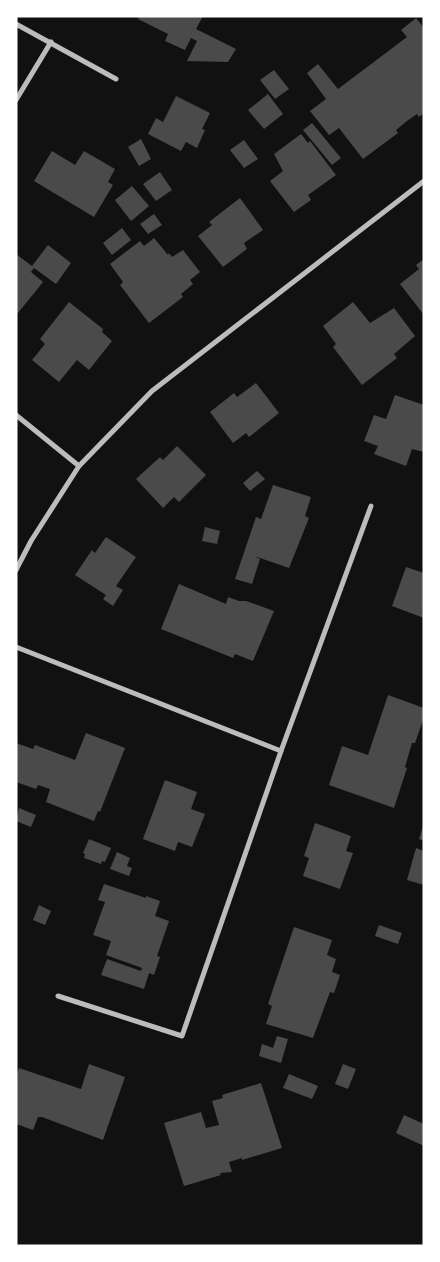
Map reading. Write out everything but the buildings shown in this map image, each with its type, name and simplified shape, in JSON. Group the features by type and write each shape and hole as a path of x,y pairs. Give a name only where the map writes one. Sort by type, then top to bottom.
{"street":[{"path":"16,24 116,79"},
{"path":"16,100 51,42"},
{"path":"16,570 31,541 79,466 152,391 424,180"},
{"path":"16,415 79,466"},
{"path":"58,996 182,1036 281,751 372,506"},
{"path":"16,646 281,751"}]}
